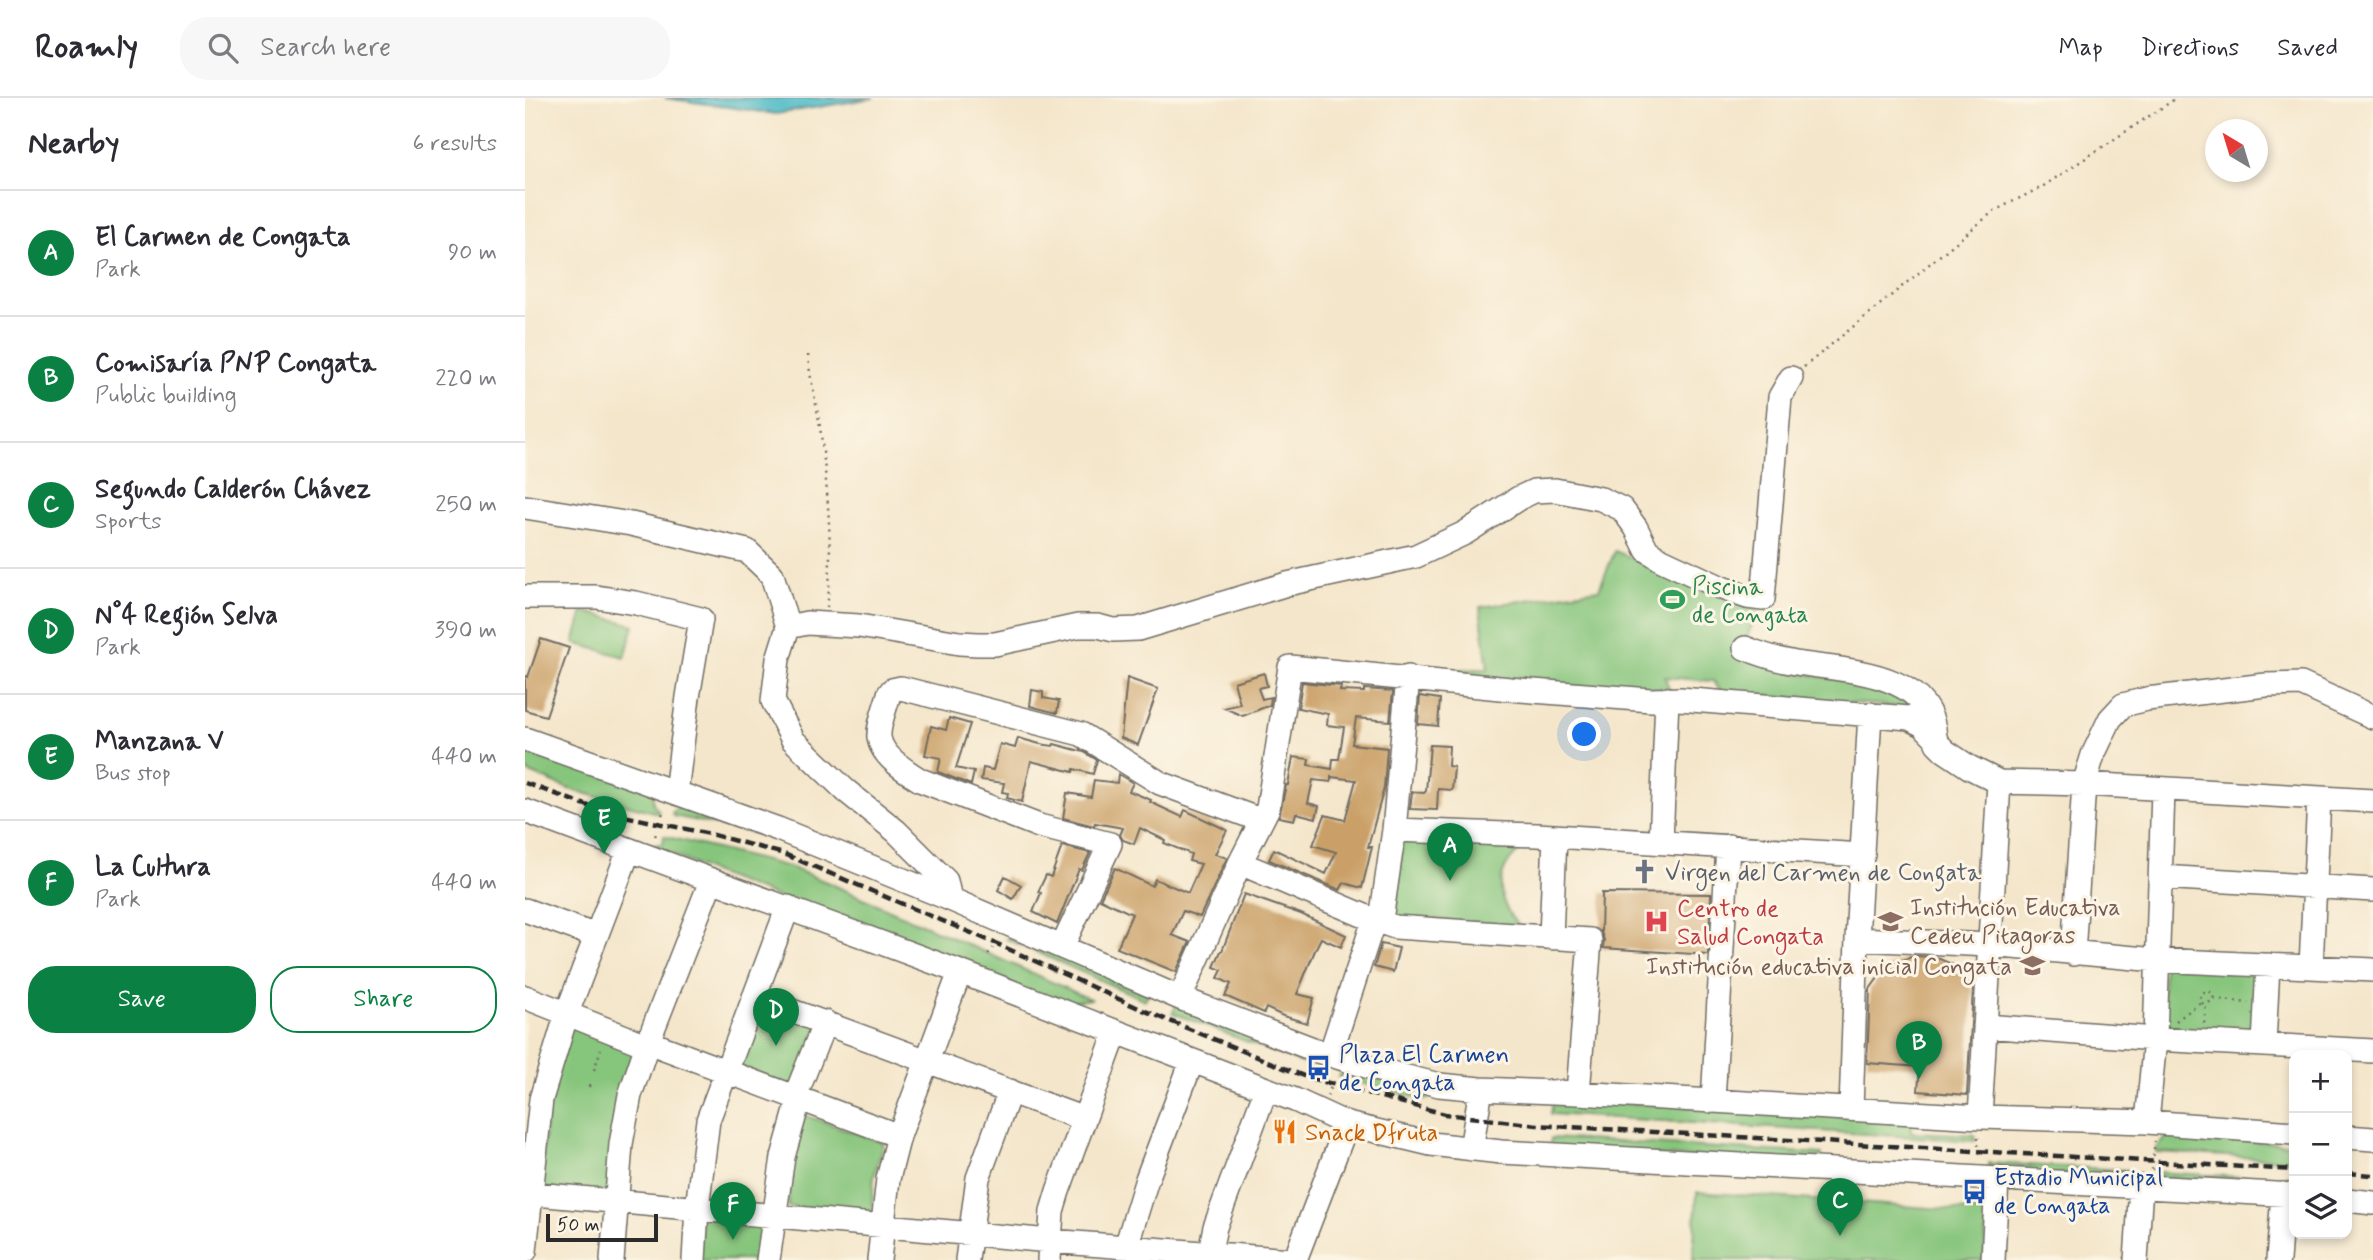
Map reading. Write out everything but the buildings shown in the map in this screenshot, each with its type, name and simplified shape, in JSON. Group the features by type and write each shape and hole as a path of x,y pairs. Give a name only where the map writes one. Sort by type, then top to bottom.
{"street":[{"path":"788,626 807,623 878,627 959,643 978,644 995,644 1078,626 1098,626 1113,630 1138,629 1287,584 1416,555 1465,533 1518,498 1534,491 1555,490 1601,499 1622,509 1647,550 1662,560 1722,588 1747,597 1763,598 1780,397 1791,378"},
{"path":"525,522 525,507 631,524 747,551 772,575 788,626 778,659 773,701 793,740 845,790 896,831 946,881 950,899"},
{"path":"525,597 596,597 636,603 701,619 676,792"},
{"path":"1745,648 1772,658 1865,673 1900,685 1925,703 1931,715 1937,743 1945,751 1999,782 2084,784 2373,802"},
{"path":"1179,998 1260,820 1268,808 1290,667 1520,690 1870,714 1914,720 1935,737"},
{"path":"1332,1066 1374,920 1382,913 1394,830 1408,677"},
{"path":"2073,954 2084,784 2093,755 2110,719 2123,705 2147,699 2266,685 2301,684 2373,717"},
{"path":"1062,947 1110,844 1039,826 920,780 908,772 887,754 879,738 892,690 901,688 1081,734 1160,783 1260,820"},
{"path":"1661,842 1667,699"},
{"path":"1851,1109 1857,939 1870,714"},
{"path":"525,739 778,829 950,899 1332,1066 1379,1070 1440,1085 1481,1089 1851,1109 1979,1124 2157,1123 2289,1133"},
{"path":"1979,1124 1999,782"},
{"path":"2157,1123 2155,1039 2163,789"},
{"path":"2311,966 2319,798"},
{"path":"525,811 960,972 1266,1089 1347,1124 1431,1144 1471,1149 1997,1179 2146,1179 2288,1194 2279,1260"},
{"path":"1394,830 1555,836 1863,855"},
{"path":"1551,938 1555,836"},
{"path":"1713,1101 1728,846"},
{"path":"525,1251 527,1193 541,1099 567,1013 628,850"},
{"path":"1240,863 1395,927 1590,940 1578,1093"},
{"path":"2161,877 2373,890"},
{"path":"612,1260 624,1120 630,1095 711,881"},
{"path":"694,1260 697,1208 708,1120 788,908"},
{"path":"525,910 596,936"},
{"path":"1857,939 1990,945 2157,960 2373,970"},
{"path":"2264,1045 2268,965"},
{"path":"879,1260 888,1179 899,1136 960,972"},
{"path":"525,997 639,1042 648,1042 899,1136"},
{"path":"754,997 825,1021 1084,1119"},
{"path":"768,1260 783,1157 799,1100 797,1092 825,1021"},
{"path":"1985,1027 2373,1051"},
{"path":"1049,1251 1052,1211 1058,1191 1117,1032"},
{"path":"1113,1251 1147,1179 1192,1061"},
{"path":"1208,1257 1215,1227 1266,1089"},
{"path":"1471,1149 1481,1089"},
{"path":"967,1260 978,1178 1010,1091"},
{"path":"527,1193 969,1233 1049,1251 1113,1251 1293,1260 1347,1124"},
{"path":"2352,1137 2373,1139"},
{"path":"1993,1260 1997,1179"},
{"path":"2136,1260 2146,1179"},
{"path":"2352,1201 2373,1203"}],"path":[{"path":"1791,378 1994,211 2042,187 2175,99"},
{"path":"808,355 821,435 828,539 829,590 822,624"},
{"path":"988,954 993,948"},
{"path":"2201,1002 2200,995 2207,990 2212,993 2214,999"},
{"path":"2204,1024 2206,1005 2214,999 2258,1004"},
{"path":"2201,1002 2206,1005"},
{"path":"2173,1023 2201,1002"},
{"path":"594,1070 601,1047"},
{"path":"1328,1096 1332,1066"},
{"path":"2146,1179 2157,1123"},
{"path":"1978,1146 1979,1124"}],"green space":[{"path":"1615,551 1758,611 1738,658 1797,673 1885,687 1917,708 1723,693 1713,681 1665,677 1669,689 1632,687 1631,693 1430,672 1431,667 1447,670 1488,669 1480,607 1599,589"},
{"path":"583,611 634,625 625,657 574,643"},
{"path":"525,747 653,792 653,803 659,811 658,813 569,789 525,771"},
{"path":"682,802 768,836 674,816 672,813"},
{"path":"664,836 789,867 1090,999 1071,1002 1067,1007 704,869 652,845 663,844"},
{"path":"1402,842 1525,846 1507,864 1501,884 1505,905 1519,926 1396,917"},
{"path":"1014,936 1148,994 1145,1000 1007,939"},
{"path":"2164,965 2261,969 2258,1039 2161,1034"},
{"path":"758,1003 819,1023 793,1090 733,1068"},
{"path":"1176,1005 1307,1054 1304,1064 1173,1013"},
{"path":"571,1022 638,1046 610,1193 538,1188 550,1092"},
{"path":"1344,1068 1435,1095 1424,1100 1338,1077"},
{"path":"1553,1099 1911,1119 1911,1132 1975,1135 1975,1141 1551,1114"},
{"path":"804,1115 884,1143 874,1176 871,1216 788,1207 790,1169"},
{"path":"2167,1136 2289,1144 2289,1160 2156,1152 2156,1148"},
{"path":"1551,1138 1822,1154 1822,1157 1816,1164 1550,1150"},
{"path":"1989,1163 2127,1170 2128,1173 2123,1178 1988,1171"},
{"path":"2155,1174 2289,1180 2289,1188 2158,1178"},
{"path":"1697,1192 1987,1212 1984,1260 1693,1260"},
{"path":"701,1215 768,1220 764,1260 698,1260"}],"water":[{"path":"665,98 874,98 776,114"}],"railway":[{"path":"525,783 605,812 710,834 784,854 995,943 1143,1010 1306,1077 1445,1114 1537,1125 2289,1170"},
{"path":"2352,1173 2373,1175"}],"place":[{"name":"Piscina de Congata","path":"1672,600"},
{"name":"Manzana V","path":"604,854"},
{"name":"Virgen del Carmen de Congata","path":"1645,872"},
{"name":"El Carmen de Congata","path":"1450,881"},
{"name":"Institución Educativa Cedeu Pitagoras","path":"1890,921"},
{"name":"Centro de Salud Congata","path":"1657,922"},
{"name":"Institución educativa inicial Congata","path":"2032,966"},
{"name":"N°4 Región Selva","path":"776,1046"},
{"name":"Plaza El Carmen de Congata","path":"1319,1068"},
{"name":"Comisaría PNP Congata","path":"1919,1079"},
{"name":"Snack Dfruta","path":"1285,1132"},
{"name":"Estadio Municipal de Congata","path":"1974,1191"},
{"name":"Segundo Calderón Chávez","path":"1840,1236"},
{"name":"La Cultura","path":"733,1240"}]}
